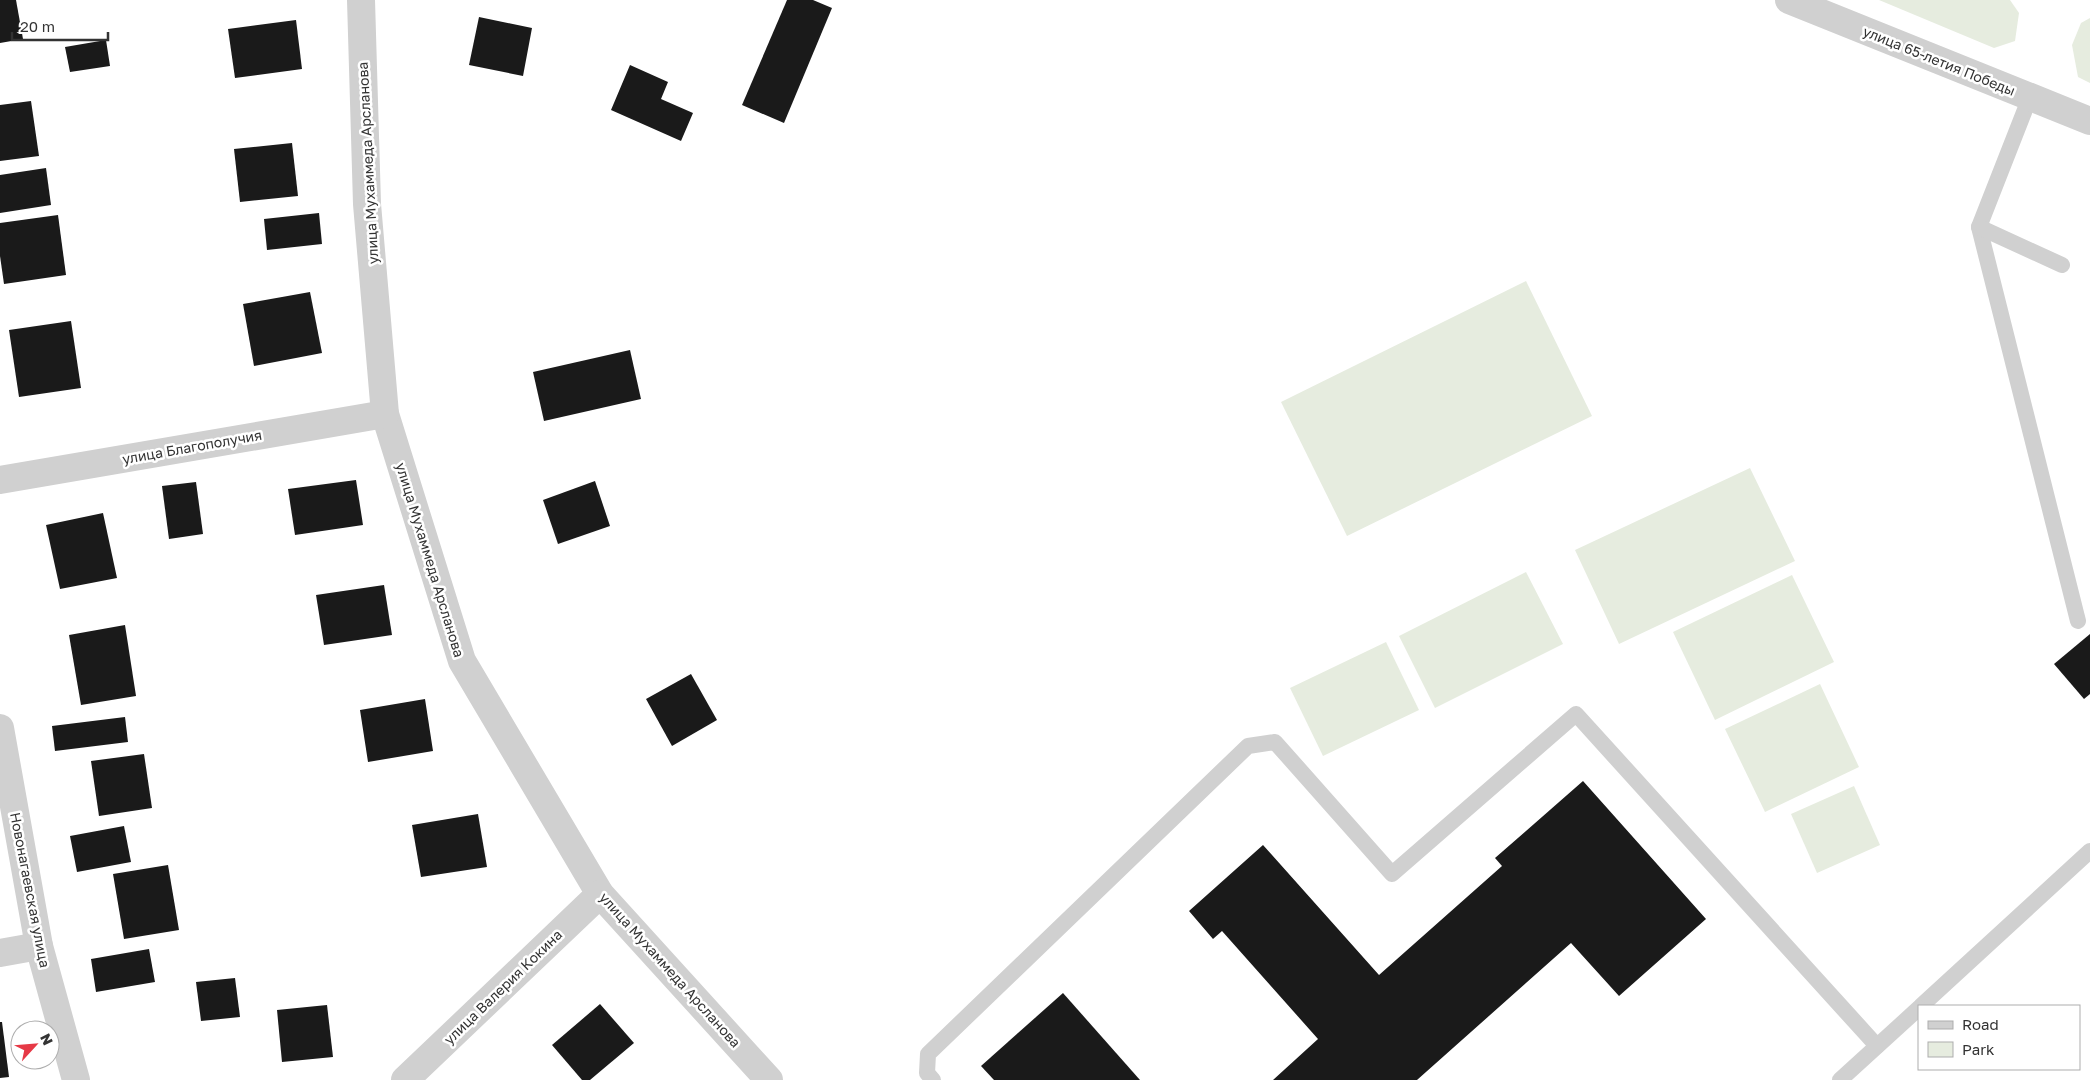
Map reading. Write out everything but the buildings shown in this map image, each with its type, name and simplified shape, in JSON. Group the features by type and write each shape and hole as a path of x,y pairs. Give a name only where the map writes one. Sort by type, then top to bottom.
{"street":[{"name":"улица Мухаммеда Арсланова","path":"361,0 368,204 385,414 462,661 600,894 769,1080"},
{"name":"улица 65-летия Победы","path":"1789,0 2090,121"},
{"name":"улица Благополучия","path":"0,480 385,414"},
{"name":"Новонагаевская улица","path":"0,728 39,946 76,1080"},
{"name":"улица Валерия Кокина","path":"405,1080 600,894"},
{"path":"0,953 39,946"}],"lane":[{"path":"2030,97 1979,226 2078,621"},
{"path":"1979,226 2062,265"},
{"path":"933,1080 927,1073 928,1054 1248,746 1275,742 1392,874 1576,714 1877,1046"},
{"path":"1922,1005 2090,851"},
{"path":"1840,1080 1918,1009"}],"green space":[{"path":"1879,0 2010,0 2019,13 2015,41 1994,48"},
{"path":"2090,18 2090,83 2078,77 2072,45 2081,23"},
{"path":"1526,281 1592,416 1347,536 1281,402"},
{"path":"1750,468 1795,561 1619,644 1575,550"},
{"path":"1526,572 1563,644 1435,708 1399,636"},
{"path":"1792,575 1834,662 1715,720 1673,632"},
{"path":"1386,642 1419,710 1323,756 1290,688"},
{"path":"1820,684 1859,767 1765,812 1725,729"},
{"path":"1854,786 1880,845 1817,873 1791,814"}]}
